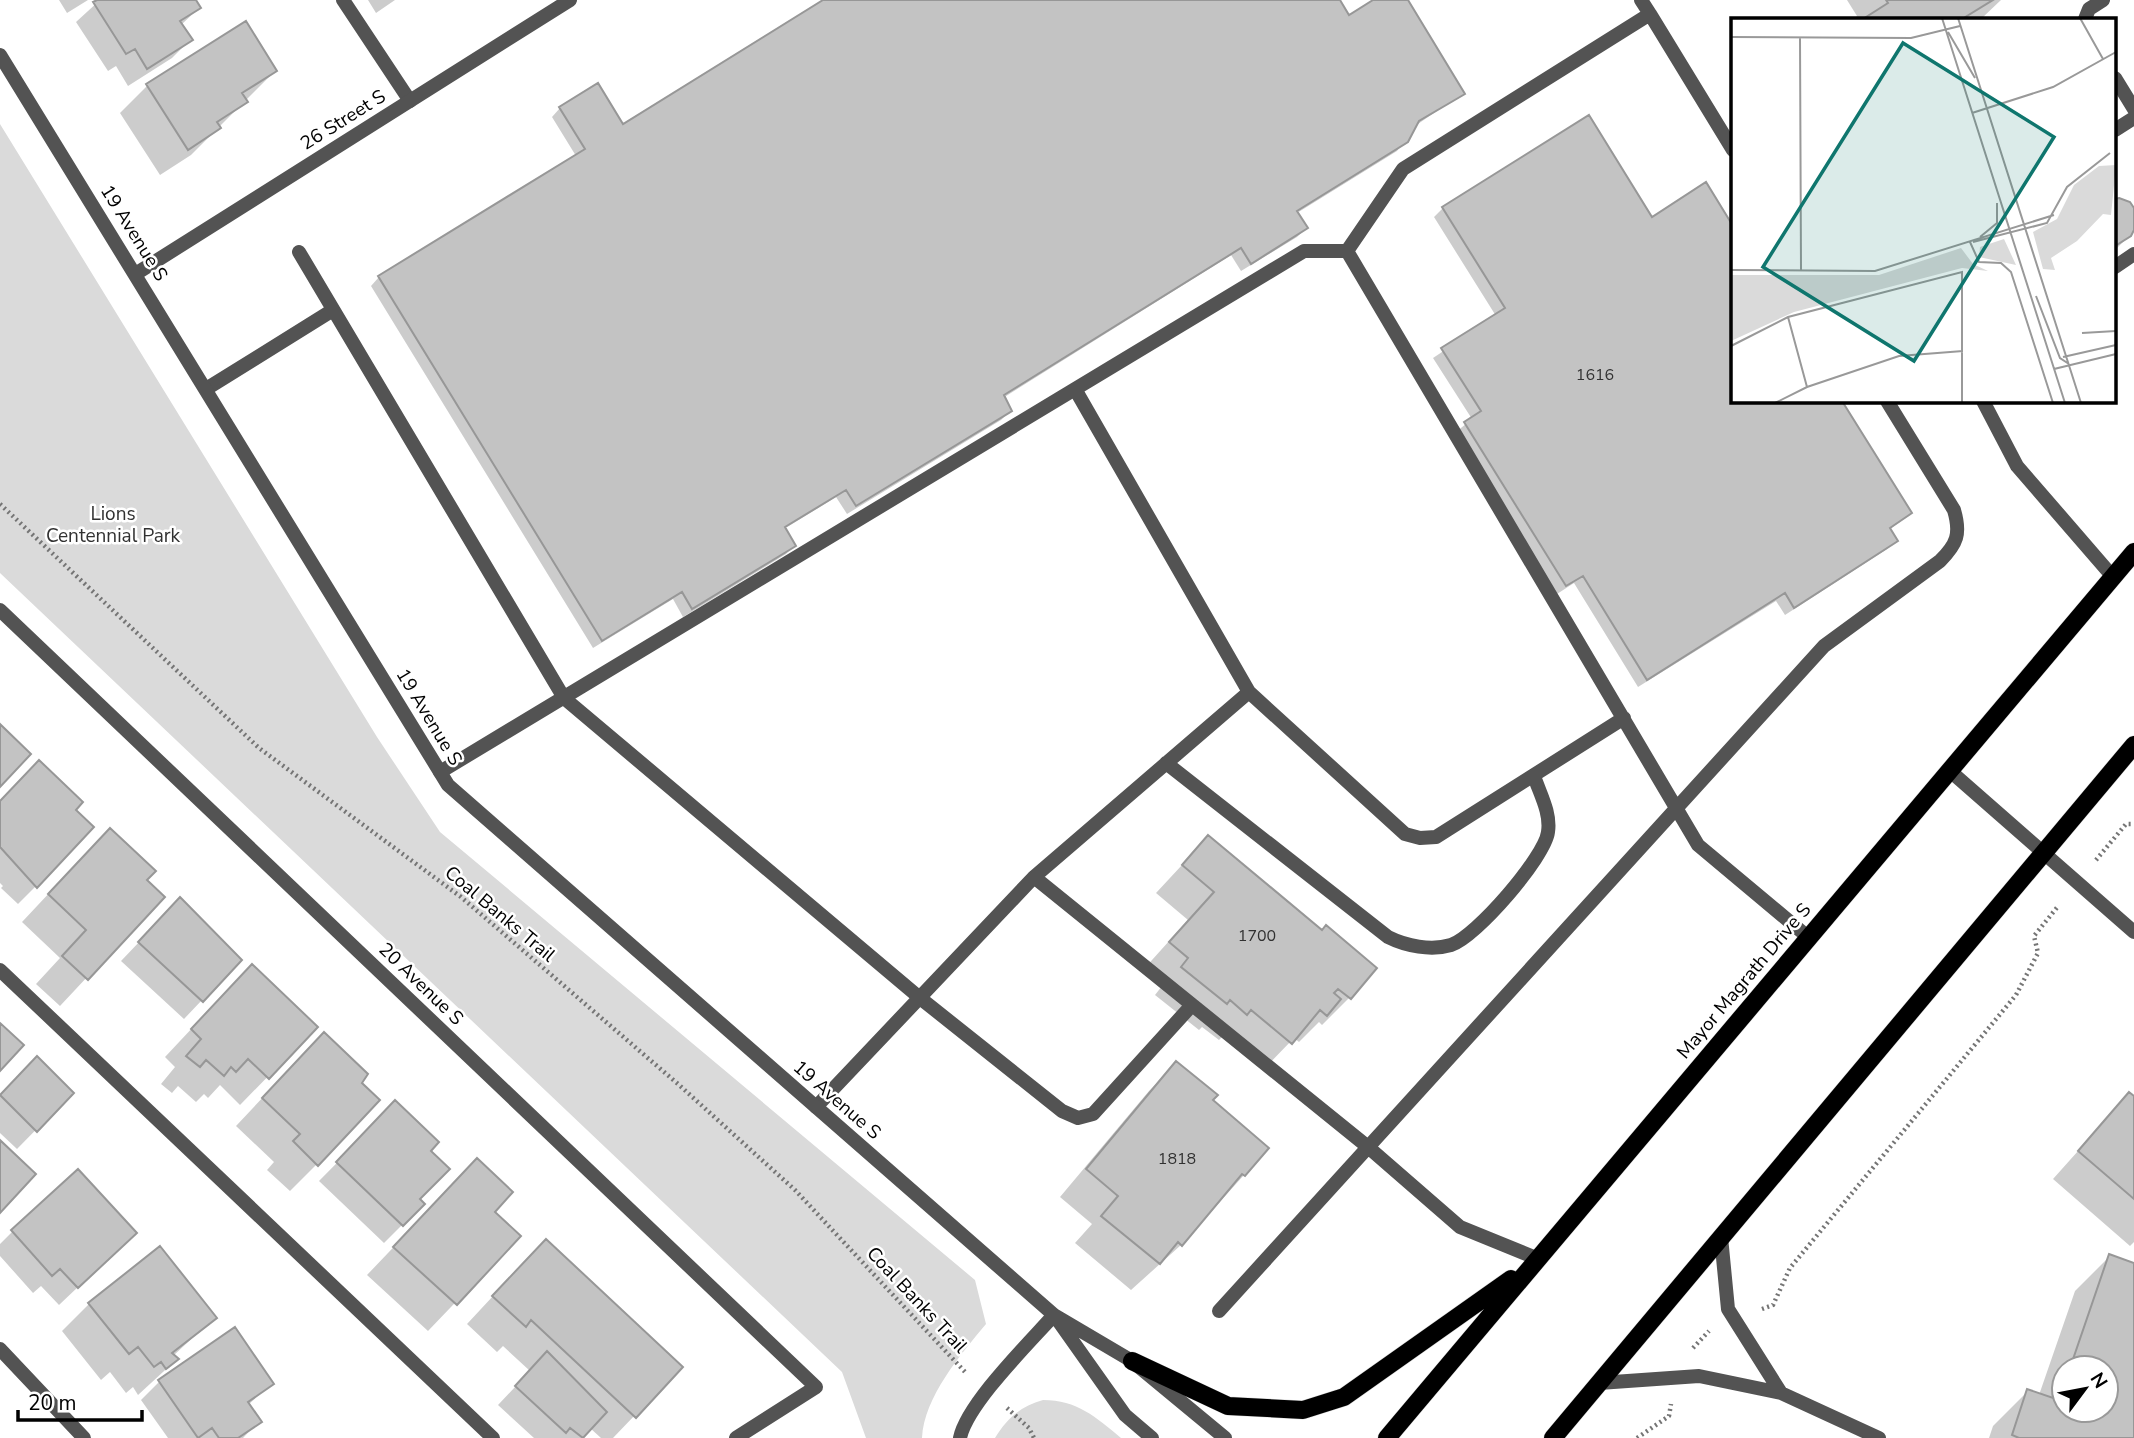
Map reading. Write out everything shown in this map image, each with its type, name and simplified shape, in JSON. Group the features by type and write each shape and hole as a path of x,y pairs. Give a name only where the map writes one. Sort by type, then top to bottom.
{"main road":[{"name":"Mayor Magrath Drive S","path":"1387,1438 2134,552"},
{"path":"1552,1438 2134,745"},
{"path":"1132,1362 1228,1406 1303,1410 1344,1397 1534,1261"}],"street":[{"path":"343,0 410,101"},
{"name":"26 Street S","path":"136,273 570,0"},
{"path":"1642,0 1731,147"},
{"path":"2085,18 2089,9 2103,0"},
{"path":"1348,251 1403,169 1650,14"},
{"name":"19 Avenue S","path":"0,55 448,785 1054,1315 1132,1362 1225,1438"},
{"path":"2116,80 2134,109"},
{"path":"2116,129 2134,118"},
{"path":"440,772 1304,251 1348,251"},
{"path":"1348,251 1698,845 1808,937"},
{"path":"299,252 564,698 920,998 1062,1111 1078,1118 1094,1114 1192,1004"},
{"path":"2116,266 2134,254"},
{"path":"206,389 334,310"},
{"path":"1075,389 1249,692 1405,834 1420,838 1436,837 1624,718"},
{"path":"1219,1311 1824,646 1940,561 1955,545 1959,530 1954,510 1888,402"},
{"path":"1984,402 2017,466 2113,577"},
{"name":"20 Avenue S","path":"0,610 816,1387 736,1438"},
{"path":"816,1107 1034,877 1249,692"},
{"path":"1166,763 1388,937 1404,944 1430,947 1452,945 1469,935 1540,854 1549,834 1548,814 1534,776"},
{"path":"1950,770 2134,932"},
{"path":"1034,877 1368,1147 1460,1227 1534,1261"},
{"path":"0,970 493,1438"},
{"path":"1721,1237 1728,1309 1781,1393"},
{"path":"960,1438 962,1428 987,1392 1054,1315"},
{"name":"19 Avenue S","path":"1054,1315 1125,1415 1152,1438"},
{"path":"0,1349 84,1438"},
{"path":"1600,1383 1699,1376 1781,1393 1879,1438"}],"path":[{"name":"Coal Banks Trail","path":"0,505 259,748 461,897 678,1084 794,1190 934,1335 961,1368"},
{"path":"2126,824 2134,824"},
{"path":"1750,1313 1773,1305 1790,1268 2016,995 2038,953 2034,936"},
{"path":"1691,1350 1713,1327"},
{"path":"1637,1438 1669,1416 1672,1397"},
{"path":"1013,1414 1029,1428 1034,1438"}],"green space":[{"name":"Lions Centennial Park","path":"0,124 377,737 440,832 975,1280 986,1324 945,1377 929,1407 922,1438 866,1438 842,1372 0,573"},
{"path":"1043,1400 1076,1406 1121,1438 995,1438 1015,1414"}],"building":[{"path":"196,0 201,8 180,21 193,40 147,69 135,49 126,54 93,2"},
{"path":"823,0 1340,0 1349,15 1373,0 1408,0 1465,94 1419,121 1408,142 1297,211 1308,228 1251,264 1241,248 1004,395 1012,411 856,506 846,490 785,527 796,546 692,609 682,592 602,641 378,276 585,149 559,107 598,83 623,124"},
{"path":"1886,0 1993,0 1964,18 1865,18 1888,3"},
{"path":"246,21 277,71 242,93 248,102 217,122 221,128 188,150 146,84"},
{"path":"1589,115 1652,217 1706,182 1731,223 1731,402 1843,402 1912,513 1890,528 1898,541 1794,608 1785,593 1647,680 1583,576 1566,586 1464,422 1481,411 1441,348 1505,308 1442,207"},
{"path":"2116,199 2130,202 2134,208 2134,230 2131,236 2116,245"},
{"path":"0,724 31,754 0,787"},
{"path":"39,760 83,802 76,810 94,827 37,888 0,847 0,801"},
{"path":"110,828 156,871 147,880 165,897 88,980 62,956 86,930 48,894"},
{"path":"1208,835 1322,930 1326,925 1377,968 1351,999 1338,989 1334,993 1341,999 1327,1016 1320,1010 1292,1044 1251,1010 1247,1015 1230,1000 1227,1004 1181,967 1188,958 1169,942 1214,892 1182,865"},
{"path":"180,897 242,960 203,1002 138,942"},
{"path":"252,964 318,1027 269,1079 248,1059 236,1072 231,1067 224,1076 206,1060 200,1067 186,1056 201,1039 191,1029"},
{"path":"0,1023 24,1045 0,1071"},
{"path":"324,1032 368,1074 362,1083 380,1100 318,1166 293,1141 300,1134 262,1098"},
{"path":"37,1056 74,1093 37,1132 0,1095"},
{"path":"1176,1061 1218,1095 1213,1100 1269,1148 1245,1176 1242,1174 1182,1246 1178,1242 1160,1264 1101,1216 1118,1196 1086,1169"},
{"path":"2129,1092 2134,1096 2134,1199 2078,1151"},
{"path":"395,1100 439,1142 431,1151 450,1169 420,1199 425,1204 403,1226 336,1162"},
{"path":"0,1140 36,1174 0,1213"},
{"path":"477,1158 513,1192 495,1212 521,1236 457,1305 393,1247"},
{"path":"78,1169 137,1233 78,1288 60,1269 52,1276 11,1230"},
{"path":"546,1239 683,1367 636,1418 531,1320 526,1327 492,1296"},
{"path":"160,1246 217,1318 172,1353 179,1359 166,1369 161,1362 154,1367 138,1347 129,1354 88,1303"},
{"path":"2109,1254 2134,1263 2134,1438 2019,1438 2012,1435 2027,1389 2050,1397 2050,1424 2120,1424 2120,1354 2075,1354"},
{"path":"235,1327 274,1384 248,1402 262,1422 238,1438 219,1438 212,1428 198,1438 158,1380"},
{"path":"547,1351 607,1412 583,1438 570,1428 566,1433 515,1386"}]}
